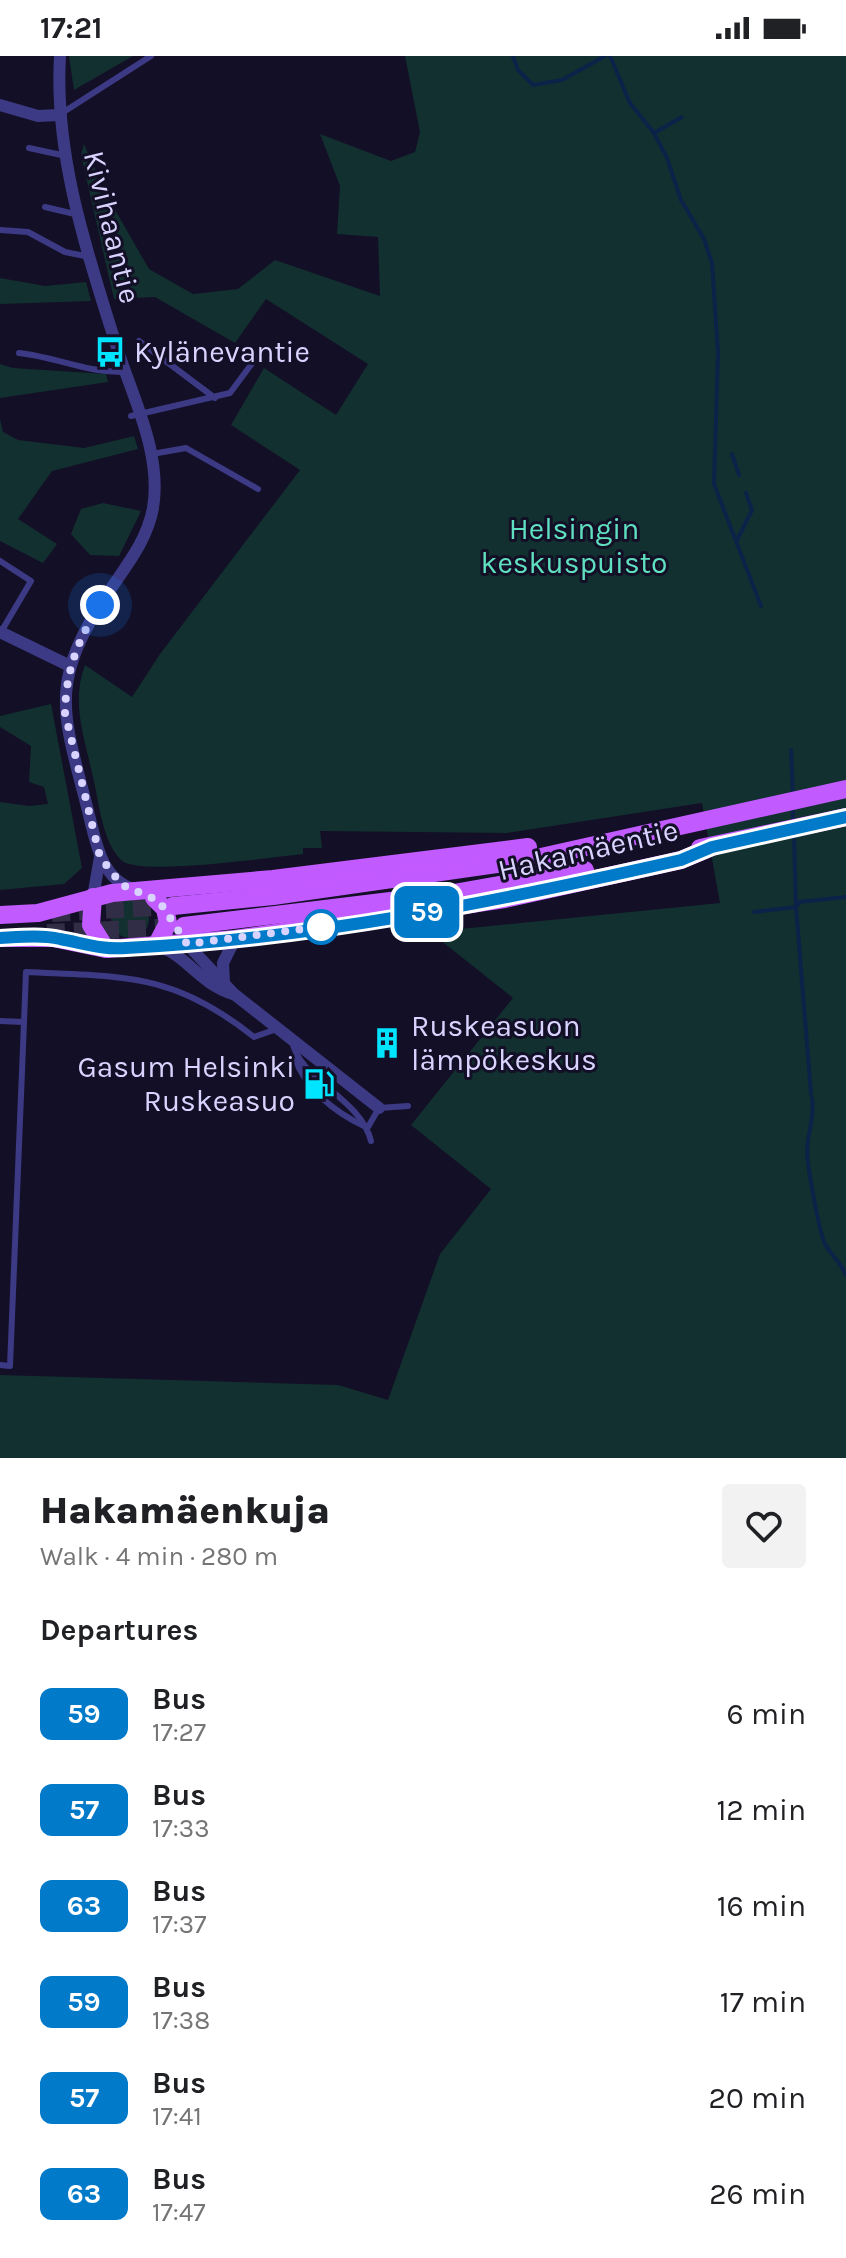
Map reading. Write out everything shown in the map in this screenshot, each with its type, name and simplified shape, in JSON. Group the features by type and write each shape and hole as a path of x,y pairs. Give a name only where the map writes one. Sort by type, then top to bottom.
{"main road":[{"name":"Hakamäentie","path":"170,910 532,859 846,789"},
{"name":"Hakamäentie","path":"0,938 53,938 106,949 156,946 186,935 448,894 712,847 846,817"},
{"name":"Hakamäentie","path":"0,915 38,913 93,897 140,890 273,879 591,837 634,837"},
{"name":"Hakamäentie","path":"186,935 235,939 505,899 681,860 712,847"},
{"path":"140,890 170,910 186,935"},
{"path":"93,897 91,925 106,949"},
{"path":"156,946 166,932 170,910"}],"street":[{"name":"Kivihaantie","path":"60,56 59,115 66,156 90,257 135,415 152,454 155,493 148,527 82,633 65,689 68,729 100,857 93,897"},
{"path":"0,105 32,115 59,115"},
{"path":"0,632 70,666"},
{"path":"100,857 116,880 140,890"},
{"path":"186,935 234,994 379,1108"},
{"path":"224,983 223,963 235,939"},
{"path":"156,946 177,955 207,983 234,994"}],"lane":[{"path":"59,115 151,56"},
{"path":"29,148 66,156"},
{"path":"45,207 79,215"},
{"path":"0,230 28,232 65,252 90,257"},
{"path":"139,341 215,398"},
{"path":"19,353 54,357 70,367 125,372"},
{"path":"135,415 230,393 259,354"},
{"path":"152,454 186,448 258,489"},
{"path":"0,561 31,581 0,632"},
{"path":"532,859 535,878"},
{"path":"0,1365 10,1366 26,972 136,977 203,1002 254,1037 280,1028"},
{"path":"0,1021 24,1022"},
{"path":"291,1036 294,1056 304,1078 342,1116 368,1127"},
{"path":"294,1056 342,1098 368,1127 371,1141"},
{"path":"368,1127 379,1108 408,1106"}],"green space":[{"path":"69,56 133,56 74,90"},
{"name":"Helsingin keskuspuisto","path":"405,56 846,56 846,1458 0,1458 0,1375 338,1385 388,1400 440,1254 491,1189 411,1125 513,998 430,932 720,903 702,803 507,833 320,831 322,848 303,848 303,854 178,866 132,865 121,860 109,842 80,719 79,692 85,665 132,697 160,654 300,470 231,425 264,368 336,415 368,364 266,299 235,343 155,297 114,299 81,155 84,144 106,194 149,269 193,294 238,289 275,260 380,296 378,237 337,234 340,186 320,134 391,161 415,152 420,132"},
{"path":"0,278 45,286 86,282 91,301 0,304"},
{"path":"0,364 13,368 106,374 108,382 0,398"},
{"path":"0,419 3,432 18,440 84,448 134,436 138,449 52,471 18,519 57,544 43,563 0,541"},
{"path":"103,503 141,511 119,556 90,555 71,534 81,509"},
{"path":"51,704 82,868 64,884 0,890 0,802 29,806 48,804 44,787 29,782 31,746 0,727 0,716"},
{"path":"130,900 143,906 149,919 143,932 130,938 117,932 111,919 117,906"}],"waterway":[{"path":"513,56 518,70 533,85 562,80 605,56"},
{"path":"610,56 630,103 654,133 667,158 681,200 704,239 712,263 718,353 714,484 761,606"},
{"path":"654,133 682,117"},
{"path":"732,454 739,475"},
{"path":"737,540 752,510 746,493"},
{"path":"791,750 793,796"},
{"path":"793,805 793,821"},
{"path":"794,834 796,907"},
{"path":"798,905 799,902 846,897"},
{"path":"754,912 796,907 811,1094"},
{"path":"812,1098 807,1153 814,1200 825,1244 846,1275"}],"tunnel":[{"path":"52,913 173,906"},
{"path":"47,933 177,927"}],"bus line":[{"name":"59","path":"0,938 53,938 106,949 235,939 303,930 505,899 681,860 712,847 846,817"}],"place":[{"name":"Kylänevantie","path":"110,352"},
{"name":"Ruskeasuon lämpökeskus","path":"387,1043"},
{"name":"Gasum Helsinki Ruskeasuo","path":"319,1084"}],"route":[{"path":"100,605 76,646 65,689 68,729 100,857 122,885 140,890 159,901 187,944 327,926 321,927"}]}
